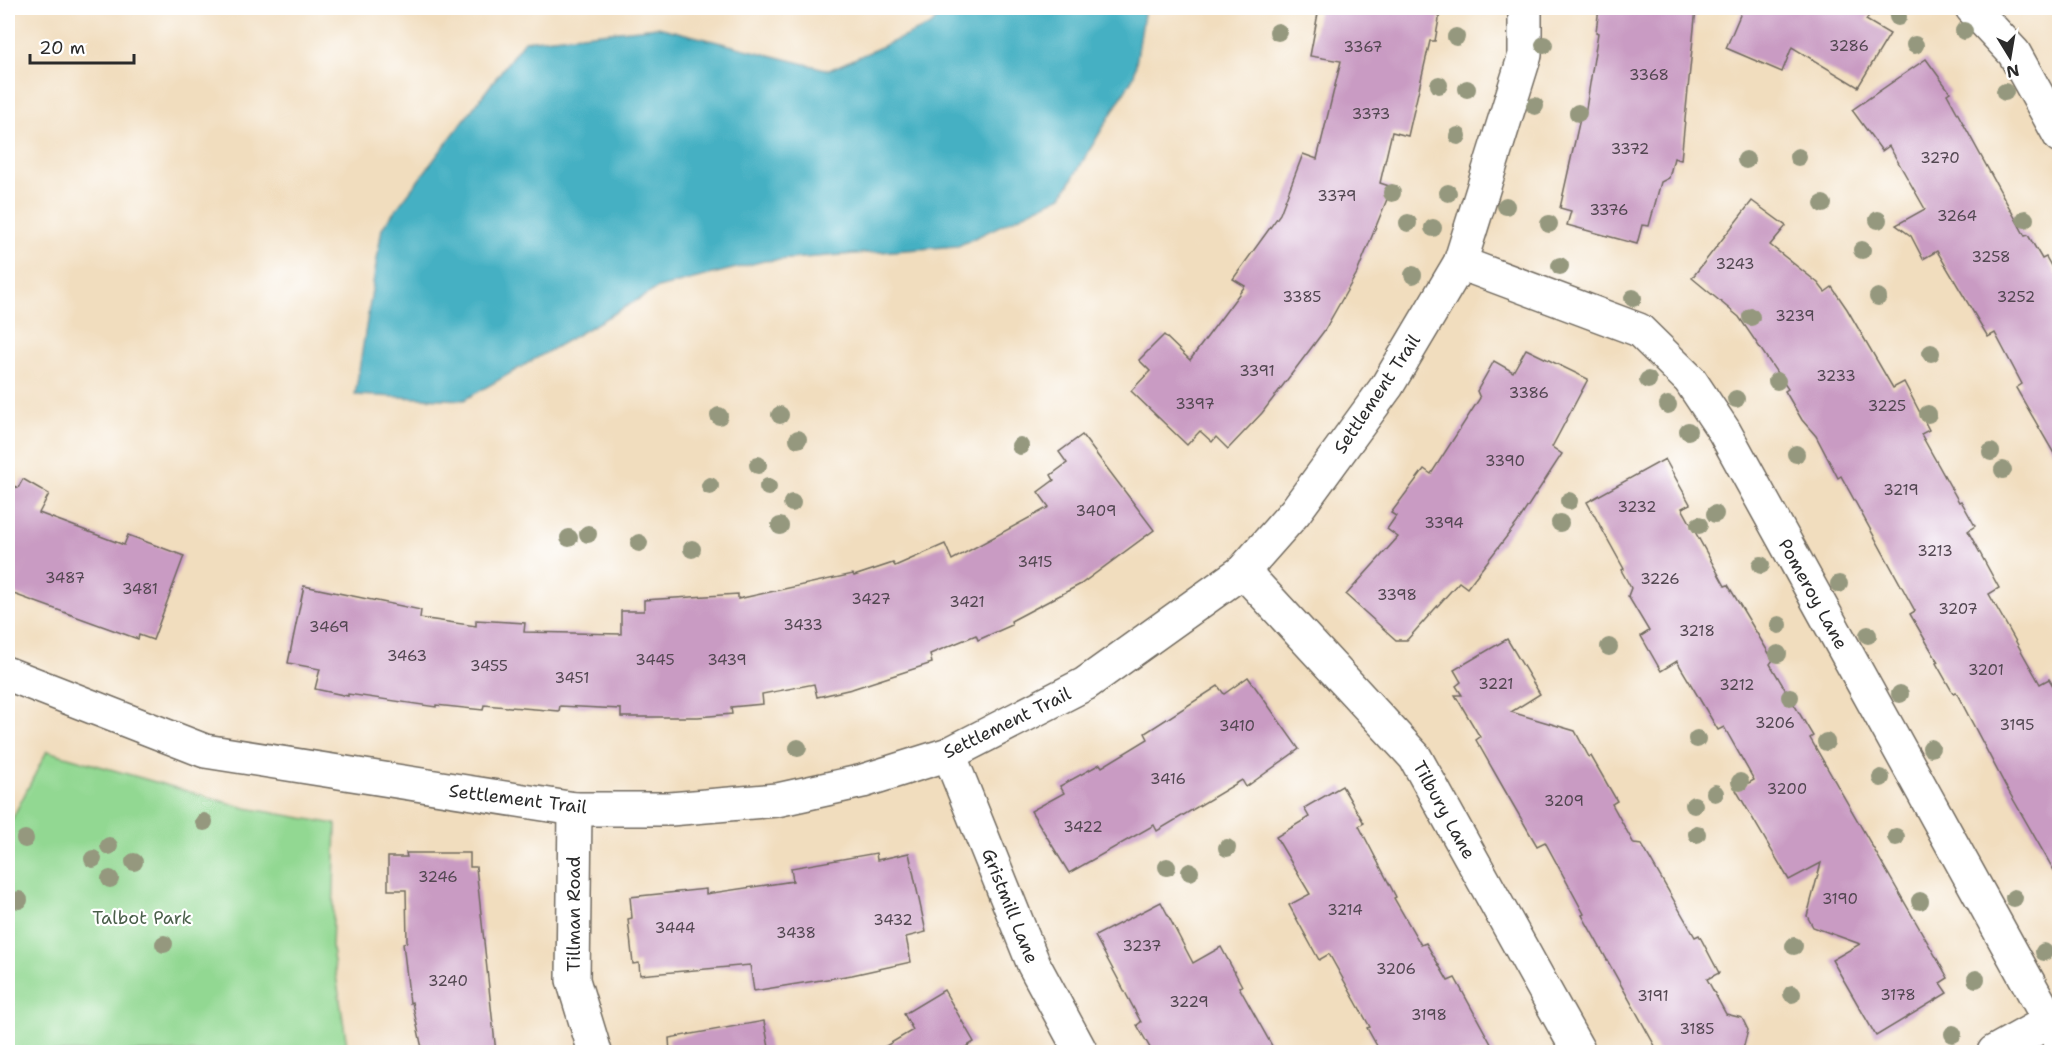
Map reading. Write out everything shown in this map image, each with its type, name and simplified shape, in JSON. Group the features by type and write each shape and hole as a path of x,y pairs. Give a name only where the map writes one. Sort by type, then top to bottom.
{"street":[{"name":"Settlement Trail","path":"8,674 205,751 575,809 670,809 777,800 863,781 949,754 1085,684 1243,571 1295,512 1387,386 1460,263 1525,55 1525,8"},
{"path":"1972,8 2014,54 2060,136"},
{"name":"Pomeroy Lane","path":"1460,263 1639,330 1690,380 1724,431 2054,1031"},
{"name":"Tilbury Lane","path":"1243,571 1415,757 1579,1053"},
{"name":"Gristmill Lane","path":"949,754 1034,965 1081,1053"},
{"name":"Tillman Road","path":"575,809 573,980 595,1053"},
{"path":"1994,1053 2054,1031"}],"green space":[{"name":"Talbot Park","path":"47,751 246,808 336,824 332,949 348,1052 8,1052 8,827"}],"water":[{"path":"947,8 1145,8 1134,76 1062,196 958,246 764,261 658,288 464,400 355,395 382,228 524,41 658,27 829,70 931,25"}],"building":[{"path":"1319,8 1441,8 1435,41 1430,41 1408,136 1392,132 1380,183 1392,187 1357,273 1324,331 1262,413 1228,449 1216,437 1212,442 1200,431 1187,445 1131,391 1150,371 1139,360 1164,335 1190,360 1245,286 1233,279 1280,214 1303,154 1317,159 1341,61 1310,56"},
{"path":"1599,8 1696,8 1681,160 1674,158 1669,178 1661,182 1649,226 1642,225 1637,244 1567,225 1571,211 1560,208 1581,114 1585,115 1598,33 1596,32"},
{"path":"1743,8 1874,8 1866,20 1890,34 1858,87 1792,47 1782,72 1726,48"},
{"path":"1926,59 1950,92 1947,94 2025,236 2028,235 2042,259 2046,257 2060,282 2060,464 2016,388 2022,384 1995,333 1988,337 1937,251 1923,259 1911,236 1896,225 1925,209 1889,146 1882,151 1852,110"},
{"path":"1752,201 1786,226 1770,245 1818,283 1825,292 1832,287 1893,388 1904,382 1929,430 1921,434 1975,526 1968,531 1999,588 1989,594 2040,684 2049,679 2060,697 2060,881 2005,785 1956,692 1953,693 1936,663 1938,662 1910,614 1915,611 1841,476 1838,478 1816,436 1802,420 1785,391 1788,389 1739,317 1692,278"},
{"path":"1526,349 1588,379 1552,447 1562,454 1517,523 1467,588 1459,582 1407,640 1396,640 1346,595 1398,537 1387,529 1396,516 1391,513 1424,469 1431,474 1480,398 1477,391 1494,361 1513,372"},
{"path":"1082,435 1154,530 1081,584 1011,621 1012,625 978,640 976,635 930,654 932,663 852,689 817,697 814,684 762,694 763,704 731,707 732,714 698,717 621,717 621,709 560,706 559,711 484,705 483,710 436,705 436,707 348,694 348,696 315,689 320,669 288,663 304,586 421,610 420,618 476,626 476,620 525,623 524,632 621,634 621,611 644,611 644,600 738,594 738,599 853,574 854,576 893,563 895,566 945,544 952,560 1049,507 1038,492 1054,480 1051,475 1067,463 1059,452"},
{"path":"1665,459 1690,504 1682,508 1725,586 1728,585 1773,660 1770,664 1813,736 1810,738 1948,978 1940,983 1947,993 1876,1036 1832,960 1860,944 1813,927 1807,916 1821,863 1789,880 1736,790 1754,780 1724,727 1718,730 1677,661 1661,671 1641,636 1649,631 1628,596 1631,588 1621,570 1624,569 1587,502"},
{"path":"23,479 49,494 39,513 124,545 128,535 184,556 153,640 139,635 138,639 8,592 8,483 18,488"},
{"path":"1507,639 1540,694 1511,712 1575,731 1617,801 1612,804 1634,844 1642,845 1695,937 1699,935 1719,973 1707,979 1726,1014 1742,1018 1748,1030 1742,1053 1659,1053 1582,915 1584,914 1545,842 1537,846 1476,740 1480,737 1455,695 1462,695 1456,686 1461,682 1454,670"},
{"path":"1248,677 1299,749 1246,787 1242,780 1157,831 1154,825 1069,873 1031,811 1064,793 1060,786 1100,764 1102,767 1148,739 1145,733 1218,686 1224,694"},
{"path":"1342,786 1364,823 1359,826 1396,897 1394,898 1421,945 1426,943 1448,981 1455,978 1496,1053 1381,1053 1367,1028 1370,1027 1329,954 1319,960 1289,905 1310,894 1276,837 1309,817 1304,808"},
{"path":"406,853 470,853 470,867 476,867 496,1053 423,1053 412,1002 410,1003 403,943 407,942 406,890 388,890 388,857 407,857"},
{"path":"876,853 877,860 909,853 926,932 906,937 911,962 852,975 754,991 750,965 640,975 639,963 633,964 628,919 632,918 630,897 706,889 706,894 793,881 791,868"},
{"path":"1161,902 1193,963 1221,947 1242,986 1239,987 1276,1053 1153,1053 1137,1025 1141,1022 1095,936"},
{"path":"944,990 974,1042 956,1053 874,1053 913,1030 904,1014"},
{"path":"764,1021 770,1053 670,1053 669,1038"}]}
